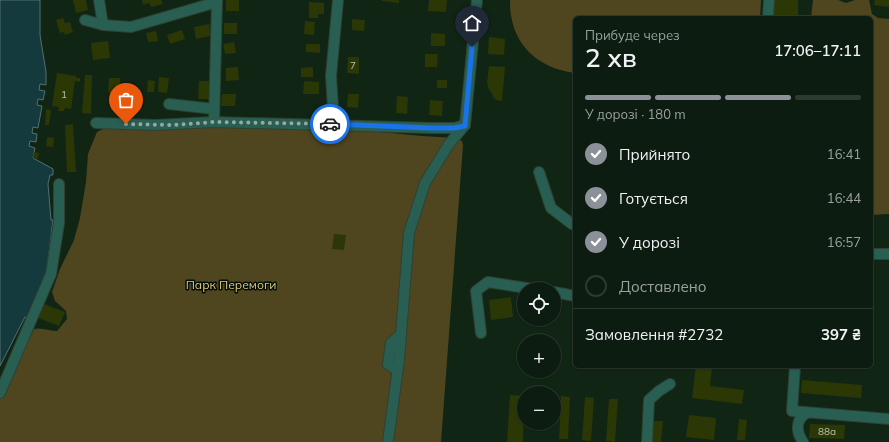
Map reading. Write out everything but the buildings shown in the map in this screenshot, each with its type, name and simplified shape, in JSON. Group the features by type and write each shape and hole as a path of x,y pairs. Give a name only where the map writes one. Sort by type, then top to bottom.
{"street":[{"path":"99,0 103,25"},
{"path":"334,124 331,76 338,0"},
{"path":"388,442 401,334 409,233 426,183 449,144 465,126 477,0"},
{"path":"768,16 769,0"},
{"path":"85,20 103,25 131,27 217,1 214,122"},
{"path":"169,104 214,109"},
{"path":"96,123 155,125 214,122 334,124 432,128 454,128 465,126"},
{"path":"539,172 551,208 573,224"},
{"path":"0,393 51,274 59,223 59,184"},
{"path":"873,254 889,254"},
{"path":"481,333 476,291 488,282 517,287"},
{"path":"561,293 573,296"},
{"path":"795,368 792,411 889,419"},
{"path":"647,442 649,400 670,384"},
{"path":"803,442 799,436 797,425 802,415 807,413"}],"green space":[{"path":"510,0 761,0 760,16 573,16 573,73 548,65 537,59 527,50 514,28"},
{"path":"813,0 838,0 846,3 855,0 869,0 872,14 878,18 889,19 889,214 873,215 873,16 811,16"},
{"name":"Парк Перемоги","path":"217,127 359,130 455,138 462,141 463,145 441,442 0,442 0,385 13,372 34,329 40,328 57,331 67,319 66,311 55,301 52,292 60,269 74,240 80,218 86,182 88,154 97,132 105,128 128,130"}],"water":[{"path":"0,0 40,0 40,35 46,72 46,85 40,84 39,90 45,91 43,100 38,99 37,105 42,106 38,128 33,127 32,133 37,134 36,142 30,141 29,146 35,148 33,158 53,169 53,175 50,175 48,184 51,220 53,220 46,277 28,318 25,317 0,366"}],"way so far":[{"path":"126,124 172,125 214,122 330,124"}],"route":[{"path":"330,124 432,128 454,128 465,126 472,47"}]}
